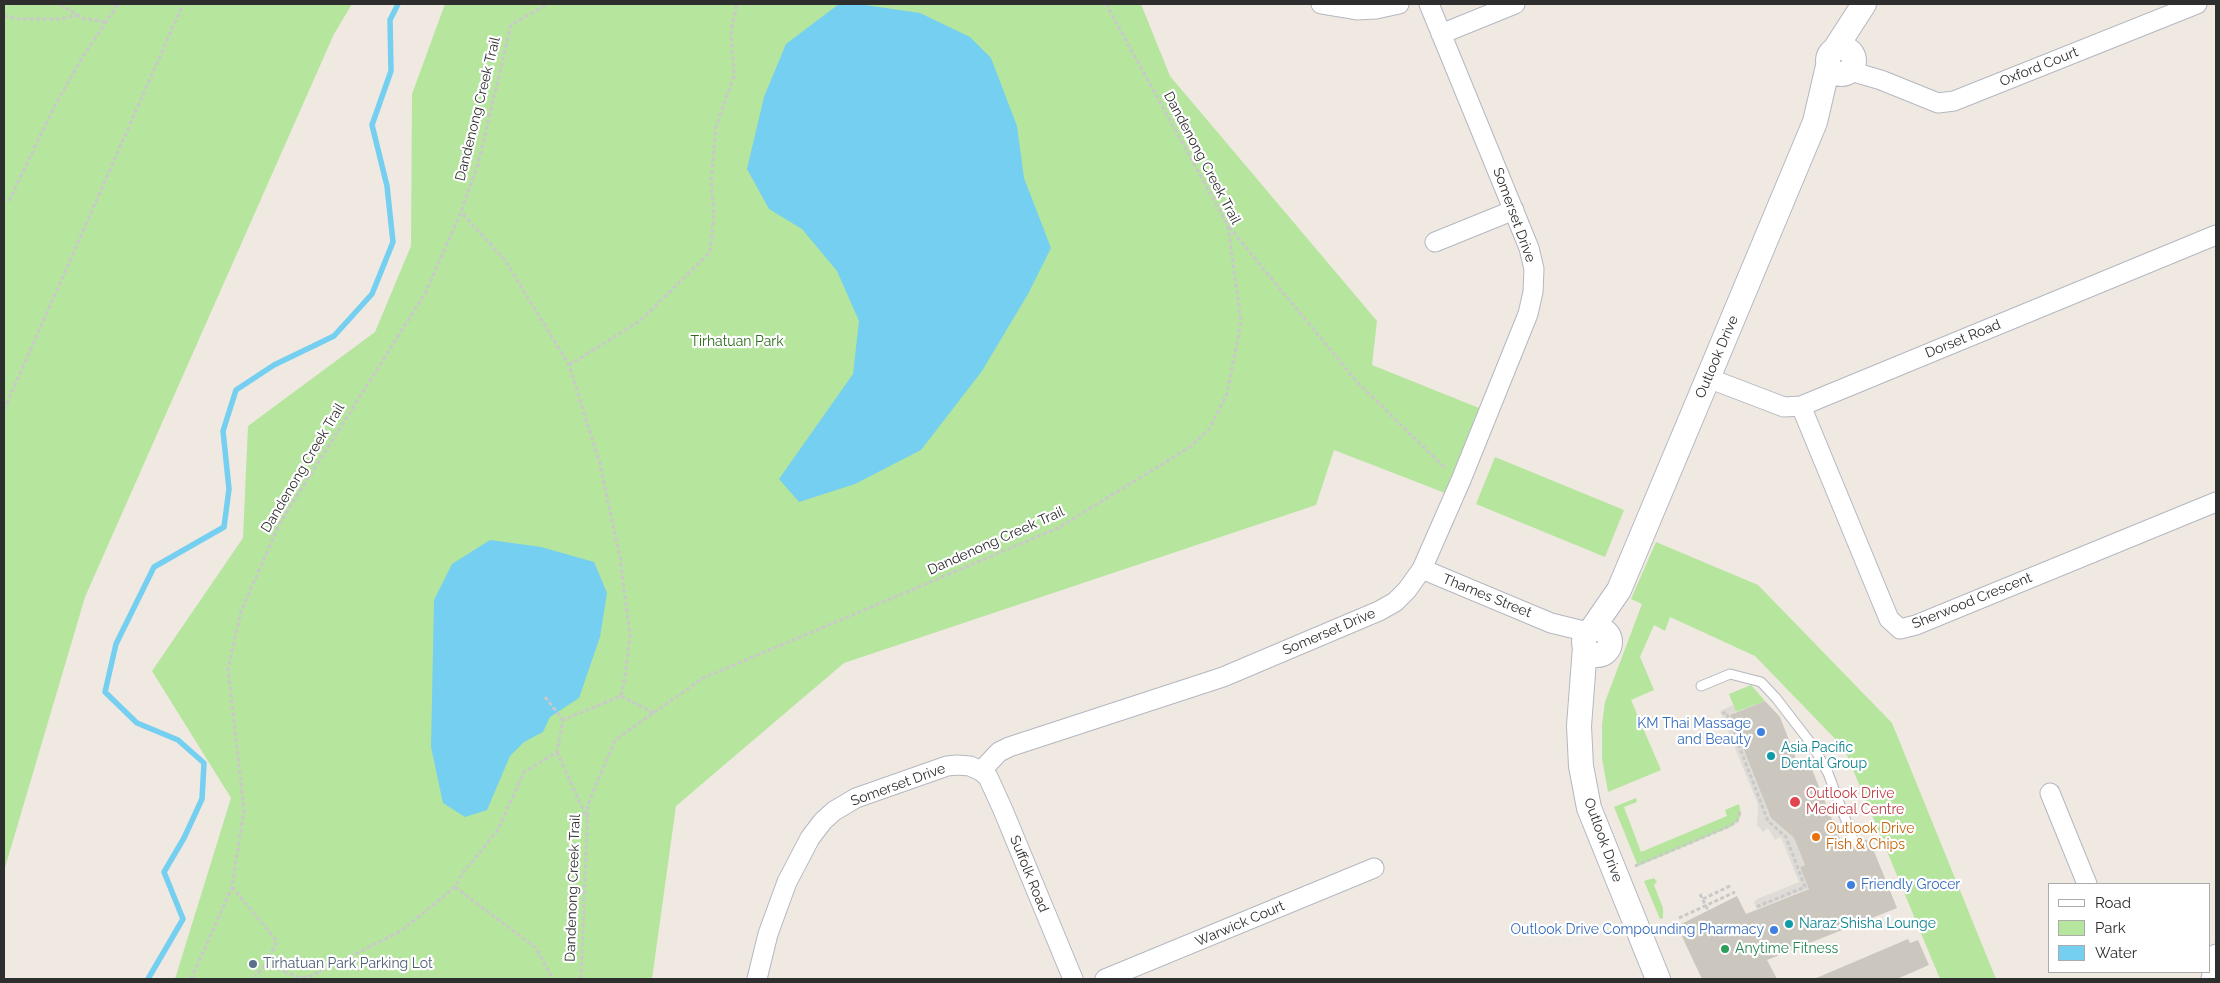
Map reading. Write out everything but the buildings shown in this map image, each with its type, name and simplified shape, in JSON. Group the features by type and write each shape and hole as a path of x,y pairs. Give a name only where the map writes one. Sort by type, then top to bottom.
{"street":[{"path":"1321,4 1357,10 1376,9 1399,4"},
{"name":"Somerset Drive","path":"757,979 768,934 787,882 810,838 823,821 834,811 856,798 947,766 970,766 981,771 999,752 1009,747 1223,677 1379,611 1395,602 1422,570 1461,480 1528,314 1533,292 1534,269 1529,248 1514,210 1429,4"},
{"path":"1441,34 1515,4"},
{"name":"Oxford Court","path":"1844,63 1938,103 1954,101 2197,4"},
{"name":"Outlook Drive","path":"1658,979 1589,808 1581,766 1579,726 1581,693 1593,640 1618,590 1814,122 1844,63 1863,5"},
{"path":"1435,242 1514,210"},
{"name":"Dorset Road","path":"1708,378 1784,407 1801,406 2216,235"},
{"name":"Sherwood Crescent","path":"1801,406 1889,619 1900,629 1916,625 2216,502"},
{"name":"Thames Street","path":"1422,570 1593,640"},
{"name":"Suffolk Road","path":"981,771 988,777 996,793 1073,979"},
{"path":"2050,793 2087,883"},
{"name":"Warwick Court","path":"1105,979 1374,868"},
{"path":"2210,967 2216,954"}],"lane":[{"path":"1701,686 1730,674 1761,682 1813,746 1828,773 1854,842"}],"path":[{"path":"60,4 82,18 105,22"},
{"path":"9,201 55,105 105,22 118,4"},
{"path":"4,410 183,4"},
{"name":"Dandenong Creek Trail","path":"191,979 232,887 244,810 228,669 241,611 280,523 426,292 461,212 478,164 511,25 547,4"},
{"path":"569,365 641,320 710,252 714,215 711,181 716,127 734,76 731,30 738,4"},
{"name":"Dandenong Creek Trail","path":"581,979 588,804 615,740 703,678 1058,528 1190,447 1209,428 1227,394 1241,322 1228,226 1106,4"},
{"path":"4,16 20,19 60,19 78,15"},
{"path":"461,212 506,260 569,365 600,464 620,558 630,635 626,677 621,696"},
{"path":"1228,226 1356,382 1451,474 1461,480"},
{"path":"563,720 621,696 654,713"},
{"path":"545,697 563,720 557,752 587,818"},
{"path":"1722,714 1726,712 1758,800 1768,821 1786,837 1805,887 1756,907"},
{"path":"296,979 311,976 401,931 455,887 462,874 498,832 524,772 557,752"},
{"path":"1635,866 1730,826 1737,821 1741,810"},
{"path":"1703,899 1732,885"},
{"path":"232,887 277,940 266,964 255,977"},
{"path":"455,887 536,948 553,979"},
{"path":"1679,918 1735,892"},
{"path":"1700,894 1708,910"},
{"path":"266,964 301,978"}],"green space":[{"path":"4,4 352,4 334,34 85,597 4,871"},
{"name":"Tirhatuan Park","path":"445,4 1141,4 1170,76 1377,321 1372,365 1479,408 1445,493 1334,450 1316,505 844,663 676,806 652,979 175,979 231,798 152,671 243,538 248,426 375,332 411,246 412,94"},
{"path":"1495,457 1624,510 1605,557 1476,504"},
{"path":"1656,542 1758,585 1892,723 1996,979 1940,979 1844,748 1755,656 1670,617 1665,631 1654,625 1640,657 1654,690 1631,700 1661,770 1608,792 1602,758 1602,725 1605,702 1642,604 1631,599"},
{"path":"1751,685 1765,701 1736,712 1729,694"},
{"path":"1636,798 1637,802 1624,807 1641,852 1727,816 1725,810 1739,804 1741,814 1738,821 1730,827 1638,866 1614,807"},
{"path":"1654,878 1657,882 1654,885 1663,908 1663,918 1660,919 1644,881"}],"shaded area":[{"path":"1733,705 1736,712 1730,715 1771,818 1794,838 1805,865 1800,867 1807,883 1815,886 1757,909 1754,902 1757,899 1799,882 1781,837 1775,840 1768,828 1763,832 1757,825 1757,802 1720,711"}],"water":[{"path":"839,4 858,4 920,13 970,37 991,58 1017,126 1024,178 1051,248 1028,294 982,371 921,450 855,484 799,502 779,479 853,374 859,321 837,271 802,229 769,209 747,169 764,97 786,44"},
{"path":"490,540 541,547 594,562 607,593 600,637 579,698 550,717 543,732 524,742 510,756 487,810 465,817 443,803 431,747 434,600 452,564"}],"waterway":[{"path":"148,979 183,919 164,872 184,838 202,799 204,763 178,740 137,723 105,692 116,644 154,567 224,527 229,489 223,431 236,390 274,365 334,336 372,294 393,242 387,186 372,125 391,71 390,20 398,4"}],"place":[{"name":"KM Thai Massage and Beauty","path":"1761,732"},
{"name":"Asia Pacific Dental Group","path":"1771,756"},
{"name":"Outlook Drive Medical Centre","path":"1795,802"},
{"name":"Outlook Drive Fish & Chips","path":"1816,837"},
{"name":"Friendly Grocer","path":"1851,885"},
{"name":"Naraz Shisha Lounge","path":"1789,924"},
{"name":"Outlook Drive Compounding Pharmacy","path":"1774,930"},
{"name":"Anytime Fitness","path":"1725,949"},
{"name":"Tirhatuan Park Parking Lot","path":"253,964"}]}
